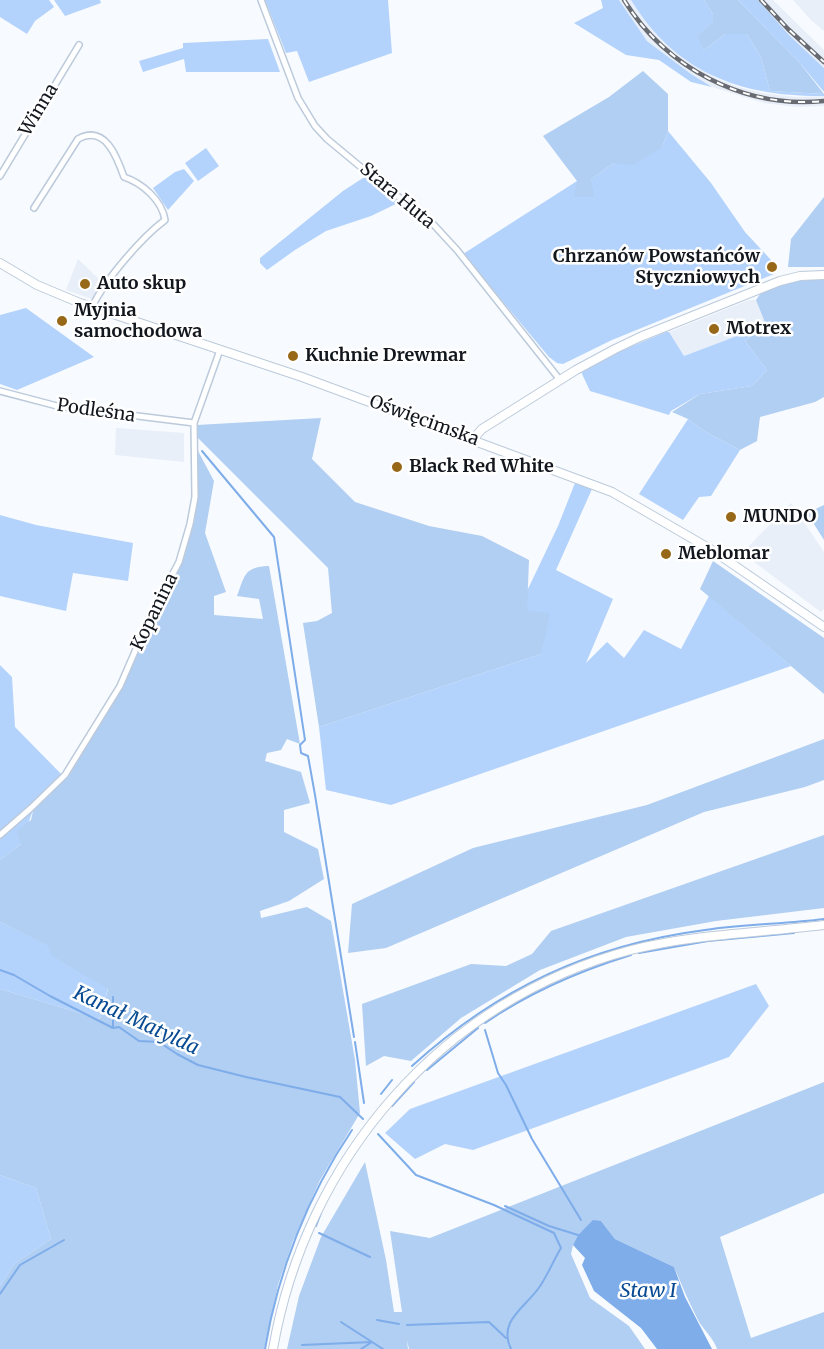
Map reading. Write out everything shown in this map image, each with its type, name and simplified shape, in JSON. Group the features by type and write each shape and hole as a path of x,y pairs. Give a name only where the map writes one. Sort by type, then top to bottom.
{"street":[{"name":"Stara Huta","path":"261,0 298,98 315,126 327,139 416,210 441,233 498,300 560,380"},
{"name":"Winna","path":"0,176 79,45"},
{"path":"34,208 78,139 85,135 94,135 110,146 116,154 124,177 145,187 164,213 165,220 132,252 103,289 92,308"},
{"name":"Oświęcimska","path":"0,263 37,285 92,308 302,377 577,477 612,492 712,550 824,627"},
{"path":"473,439 482,429 560,380 640,337 780,280 824,275"},
{"name":"Kopanina","path":"0,835 65,775 120,686 149,619 179,562 195,497 194,423 220,350"},
{"name":"Podleśna","path":"0,391 57,406 194,423"},
{"path":"273,1349 287,1287 309,1226 330,1185 377,1116 429,1061 468,1029 520,995 578,968 629,951 681,940 824,925"}],"shaded area":[{"path":"0,0 49,0 54,7 35,21 27,34 0,17"},
{"path":"54,0 100,0 101,3 65,16"},
{"path":"265,0 388,0 392,53 309,82 297,51 286,53"},
{"path":"601,0 619,0 647,41 712,87 691,82 659,60 626,55 574,23 603,8"},
{"path":"619,0 631,0 656,34 699,68 718,79 763,93 796,97 824,96 824,106 797,107 764,103 712,87 647,41"},
{"path":"631,0 704,0 713,14 713,22 698,36 704,50 725,34 747,34 761,57 770,91 824,94 824,96 765,92 713,76 690,63 668,46"},
{"path":"704,0 738,0 799,62 824,94 770,91 761,57 747,34 725,34 704,50 697,36 713,22 713,14"},
{"path":"738,0 758,0 789,35 824,68 824,92 799,62"},
{"path":"758,0 773,0 824,50 824,68 789,35"},
{"path":"793,0 824,0 824,31 811,20"},
{"path":"268,39 280,72 186,72 184,59 143,72 139,61 183,48 183,43"},
{"path":"643,71 668,94 668,131 662,147 633,165 614,163 591,179 594,197 574,197 577,181 543,136 609,97"},
{"path":"668,131 711,183 745,232 772,261 774,274 612,340 563,364 557,363 549,357 463,254 577,181 591,179 614,163 662,147"},
{"path":"206,148 219,166 198,181 185,163"},
{"path":"184,169 194,181 168,210 153,188 175,172"},
{"path":"366,176 400,202 371,216 326,231 267,270 260,263 260,258 343,191"},
{"path":"824,197 824,267 788,267 791,239"},
{"path":"78,259 103,283 92,299 66,290"},
{"path":"799,280 824,280 824,397 815,402 760,417 757,441 740,450 672,412 700,394 752,386 767,370 745,341 766,325 756,300 762,291"},
{"path":"749,300 756,300 766,325 684,356 669,332"},
{"path":"26,308 94,357 17,390 0,384 0,315"},
{"path":"766,325 745,341 767,370 752,386 700,394 671,411 669,415 590,391 582,374 613,354 666,332 669,332 684,356"},
{"path":"321,418 312,459 355,502 429,526 482,536 529,560 527,610 550,614 541,654 319,727 303,623 317,621 332,613 328,568 196,436 197,425"},
{"path":"688,419 704,431 740,450 711,496 699,497 683,520 639,494"},
{"path":"116,428 184,433 184,462 115,455"},
{"path":"198,451 214,481 205,533 226,592 214,596 214,615 263,619 259,599 237,596 250,570 269,566 300,744 287,739 281,750 267,753 265,761 301,772 310,803 284,810 284,832 318,849 324,879 289,901 260,911 261,918 307,907 331,921 355,1060 360,1113 320,1180 293,1241 278,1285 264,1349 0,1349 0,1286 14,1264 51,1239 36,1188 0,1175 0,989 100,1019 108,989 52,956 48,946 0,922 0,860 21,844 17,831 31,820 33,811 68,777 124,685 149,623 183,561 194,523 198,498"},
{"path":"575,483 592,489 556,570 613,599 586,663 607,642 624,658 644,630 681,649 709,596 791,666 391,805 326,790 319,727 541,654 527,610 527,591 558,526"},
{"path":"791,503 824,552 824,609 821,612 742,553"},
{"path":"824,505 824,540 807,513"},
{"path":"0,515 36,525 133,543 128,581 73,573 66,611 0,596"},
{"path":"713,561 824,638 824,694 700,589"},
{"path":"0,665 12,677 15,727 67,780 33,810 21,844 0,860 0,839 16,825 0,834"},
{"path":"824,739 824,780 805,787 704,812 386,948 348,953 352,904 473,848 647,805"},
{"path":"824,835 824,908 716,921 626,937 540,970 461,1018 411,1061 384,1056 366,1066 362,1004 471,964 506,966 532,954 551,931"},
{"path":"0,922 49,946 53,956 108,988 100,1019 0,989"},
{"path":"756,984 769,1006 729,1057 473,1150 445,1144 415,1159 385,1133 410,1109"},
{"path":"824,1082 824,1193 720,1237 751,1338 824,1312 824,1349 717,1349 698,1320 674,1267 615,1239 601,1221 589,1225 578,1235 571,1254 590,1298 629,1326 645,1349 409,1349 407,1340 408,1349 287,1349 299,1296 321,1237 365,1162 386,1260 394,1312 402,1312 390,1231 430,1238"},
{"path":"0,1175 36,1188 51,1239 14,1264 0,1286"}],"water":[{"name":"Staw I","path":"593,1220 601,1221 615,1239 674,1267 685,1297 712,1349 657,1349 641,1328 594,1291 582,1265 585,1258 573,1245 578,1235"}],"waterway":[{"path":"202,451 274,537 305,740 300,745 301,753 308,756 354,1037"},
{"path":"412,1066 478,1014 548,974 584,959 663,937 720,928 824,919"},
{"path":"639,953 708,941 794,933"},
{"path":"485,1023 555,983 631,955"},
{"name":"Kanał Matylda","path":"0,970 14,975 113,1028 119,1027 139,1041 159,1042 198,1065 340,1097 363,1119"},
{"path":"113,997 113,1028"},
{"path":"427,1070 478,1028"},
{"path":"485,1030 498,1073 532,1139 581,1220"},
{"path":"355,1042 364,1103"},
{"path":"381,1094 392,1080"},
{"path":"392,1106 414,1082"},
{"path":"265,1349 278,1291 297,1235 322,1181 352,1130"},
{"name":"Kanał Matylda","path":"378,1134 416,1175 494,1205 554,1233 561,1248 541,1284 510,1323 508,1339 511,1349"},
{"path":"505,1206 549,1226 578,1235"},
{"path":"316,1226 321,1213"},
{"path":"319,1233 370,1257"},
{"path":"0,1294 20,1265 64,1240"},
{"path":"377,1320 399,1324"},
{"path":"341,1322 372,1342 361,1349"},
{"path":"407,1325 489,1322 506,1338"},
{"path":"302,1345 372,1342 383,1349"}],"railway":[{"path":"624,0 641,24 662,46 685,64 710,79 765,98 794,102 824,101"},
{"path":"761,0 824,62"}],"place":[{"name":"Chrzanów Powstańców Styczniowych","path":"772,267"},
{"name":"Auto skup","path":"85,284"},
{"name":"Myjnia samochodowa","path":"62,321"},
{"name":"Motrex","path":"714,329"},
{"name":"Kuchnie Drewmar","path":"293,356"},
{"name":"Black Red White","path":"397,467"},
{"name":"MUNDO","path":"731,517"},
{"name":"Meblomar","path":"666,554"}]}
